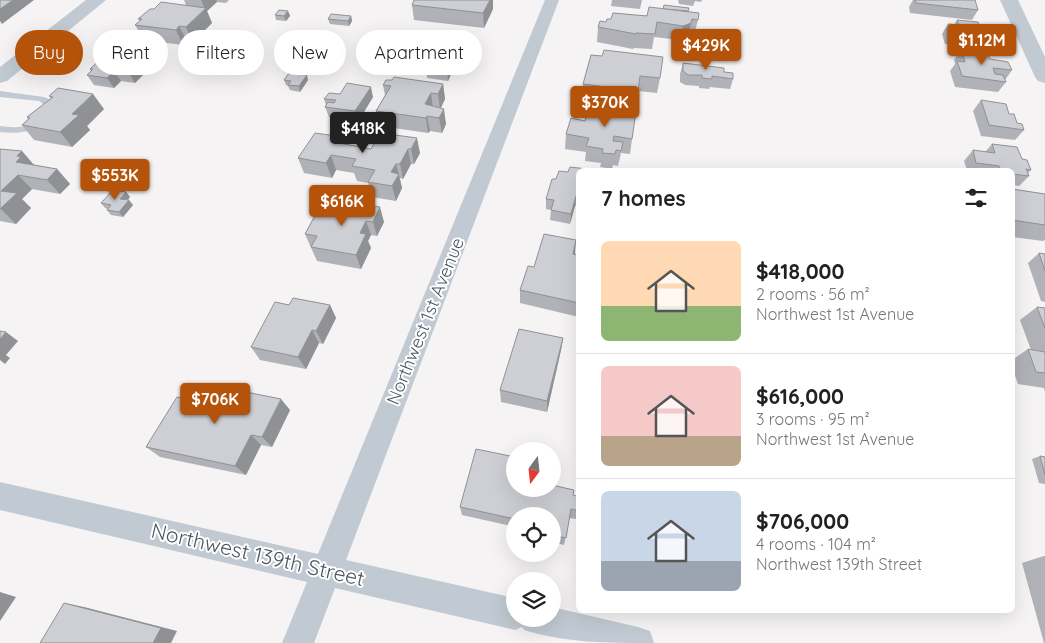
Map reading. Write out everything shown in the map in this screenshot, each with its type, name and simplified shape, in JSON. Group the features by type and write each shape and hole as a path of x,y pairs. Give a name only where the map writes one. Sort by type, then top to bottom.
{"street":[{"path":"0,77 97,0"},
{"name":"Northwest 1st Avenue","path":"298,643 552,0"},
{"path":"1010,0 1045,77"},
{"name":"Northwest 139th Street","path":"0,496 506,612"},
{"path":"561,625 638,643"}],"lane":[{"path":"0,94 40,99 50,104 52,108 45,117 30,129 14,132 0,129"}],"building":[{"path":"0,0 13,0 0,9"},
{"path":"414,0 490,0 483,13 412,5"},
{"path":"915,0 975,0 978,10 916,3"},
{"path":"161,2 206,8 186,27 179,26 176,30 135,25 142,19 138,19"},
{"path":"664,5 689,8 688,11 663,9"},
{"path":"649,7 699,13 698,20 692,19 691,23 683,26 657,22 655,34 636,34 598,27 600,21 606,22 607,19 611,19 613,13 647,16"},
{"path":"279,10 288,11 284,16 275,15"},
{"path":"331,14 351,16 348,21 328,19"},
{"path":"957,20 978,22 981,30 987,31 990,37 983,36 985,41 951,34 948,24 959,25"},
{"path":"604,50 663,57 660,78 640,76 638,91 583,84 591,55 602,56"},
{"path":"961,50 987,53 990,59 1008,62 1012,70 993,68 995,74 1003,75 1006,82 962,76 957,61 965,62"},
{"path":"683,63 724,68 724,72 733,73 733,79 712,76 712,79 702,78 702,75 688,75 683,71"},
{"path":"93,69 93,75 110,75 107,78 87,75"},
{"path":"288,75 307,75 299,86 288,85 291,81 284,80"},
{"path":"394,77 443,84 438,94 431,93 425,104 444,109 439,118 376,111 391,86 383,85 386,80 392,80"},
{"path":"347,83 371,87 355,111 325,107 328,102 334,103 336,100 324,99 329,93 340,94"},
{"path":"58,88 93,94 72,114 79,115 60,132 22,125 30,118 27,117 53,97 49,96"},
{"path":"981,100 1006,104 1009,114 1014,114 1017,123 1022,124 1024,130 989,125"},
{"path":"593,105 636,111 632,139 614,136 613,141 623,142 621,151 616,150 615,154 602,153 603,149 586,146 589,138 566,134 571,118 585,121 587,113 591,114"},
{"path":"315,133 343,137 339,143 371,149 380,133 417,138 411,149 408,149 400,164 396,164 391,172 399,174 392,186 368,182 375,170 352,166 356,159 331,155 326,163 298,158"},
{"path":"992,144 1017,147 1022,159 1027,160 1031,170 1026,169 1029,176 1015,174 1015,168 1000,168 999,166 976,163 973,150 995,153"},
{"path":"0,149 22,151 17,156 21,157 16,162 57,169 47,180 18,175 1,191 17,193 0,209"},
{"path":"570,167 578,168 576,168 576,196 571,214 551,210 554,200 546,199 552,179 556,179 559,171 568,172"},
{"path":"1015,189 1045,194 1045,225 1015,220"},
{"path":"113,190 126,192 120,199 129,200 119,212 107,210 111,205 101,203"},
{"path":"336,201 380,207 373,222 366,221 360,233 366,234 356,255 311,247 317,236 305,234 318,210 330,212"},
{"path":"544,234 576,240 573,254 576,254 576,302 520,290 528,266 534,267"},
{"path":"1039,253 1045,254 1045,271"},
{"path":"293,298 330,305 316,331 312,330 298,357 251,347 275,302 289,305"},
{"path":"1037,307 1045,308 1045,328"},
{"path":"519,329 563,338 547,401 500,390"},
{"path":"0,331 6,332 0,339"},
{"path":"1028,349 1045,352 1045,373 1036,372"},
{"path":"216,386 281,399 262,437 251,435 235,466 146,447 177,397 206,403"},
{"path":"476,449 506,455 506,498 561,498 561,487 574,490 576,510 571,509 566,538 561,537 561,507 506,507 506,517 460,507"},
{"path":"1040,456 1045,457 1045,475"},
{"path":"64,603 161,628 153,643 40,643"}]}
